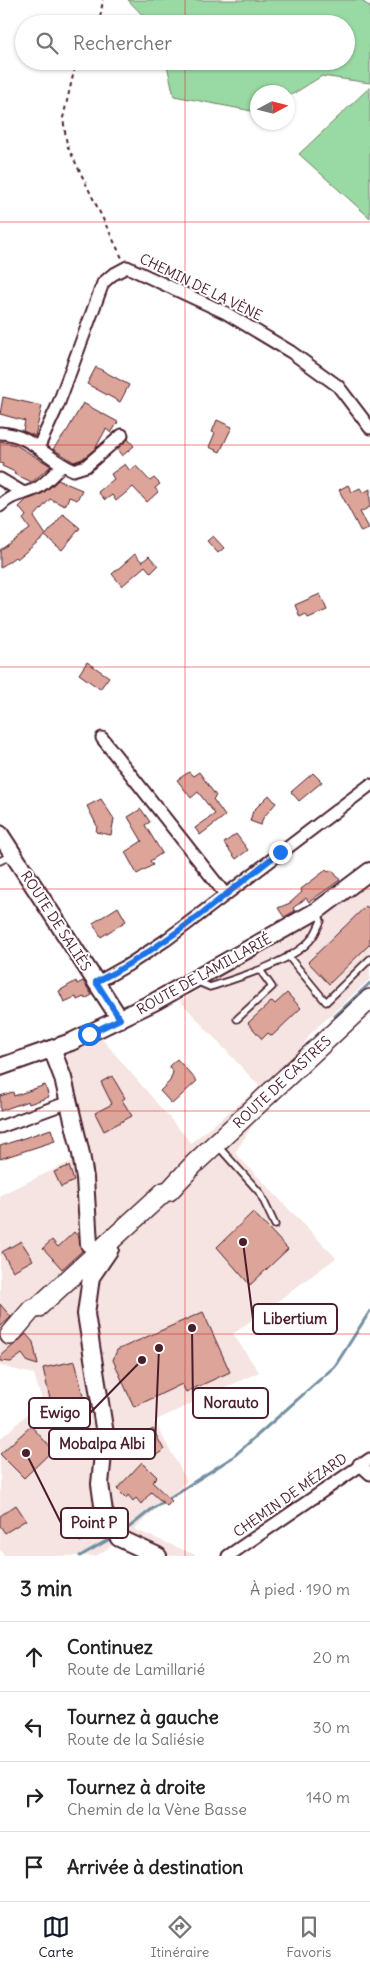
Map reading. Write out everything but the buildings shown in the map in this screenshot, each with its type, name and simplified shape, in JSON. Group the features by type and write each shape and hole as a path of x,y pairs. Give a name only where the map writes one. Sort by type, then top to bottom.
{"main road":[{"name":"ROUTE DE CASTRES","path":"5,1339 32,1309 37,1308 80,1270 164,1192 169,1191 194,1164 370,999"}],"street":[{"name":"CHEMIN DE LA VÈNE","path":"39,446 58,405 103,283 112,275 127,267 226,313 292,352 338,386 370,428"},
{"path":"0,433 13,434 39,446 63,465 74,470 86,466 122,435"},
{"path":"0,506 5,501 22,492 38,488 63,465"},
{"path":"0,479 22,492"},
{"path":"102,738 225,894"},
{"path":"96,982 154,948 370,785"},
{"name":"ROUTE DE SALIÈS","path":"0,834 6,858 96,982 120,1019"},
{"name":"ROUTE DE LAMILLARIÉ","path":"0,1067 52,1049 120,1019 195,980 318,910 370,871"},
{"path":"52,1049 68,1102 85,1178 89,1244"},
{"path":"0,1127 68,1102"},
{"path":"86,1314 91,1277 134,1218"},
{"path":"80,1270 74,1284 86,1314 105,1434 100,1484 104,1512 119,1538 158,1556"},
{"name":"CHEMIN DE MÉZARD","path":"228,1556 370,1458"},
{"path":"359,1464 370,1474"}],"lane":[{"path":"195,980 210,987 260,970 288,956 311,940 322,921 318,910"},
{"path":"288,956 326,1002 370,960"},
{"path":"237,1019 272,987 260,970"},
{"path":"216,1144 260,1193 275,1225"}],"path":[{"path":"102,15 104,0"},
{"path":"74,70 63,118 67,145 124,262"}],"shaded area":[{"path":"370,877 370,979 311,1033 235,1153 336,1258 233,1334 259,1372 154,1421 187,1481 134,1529 198,1556 137,1556 113,1545 96,1556 5,1556 0,1550 0,1439 42,1401 34,1374 0,1366 0,1195 72,1161 67,1053 102,1039 191,1143 260,1087 180,1001 329,909"}],"green space":[{"path":"128,0 363,0 364,3 370,6 370,83 322,76 295,93 295,85 250,85 250,111 174,96 168,70 355,70 355,15 142,15"},
{"path":"370,87 370,218 299,154"}],"waterway":[{"path":"335,1016 370,983"},
{"path":"127,1529 152,1509 233,1457 335,1366 370,1311"},
{"path":"80,1556 108,1540"}],"place":[{"name":"Libertium","path":"243,1242"},
{"name":"Norauto","path":"192,1328"},
{"name":"Mobalpa Albi","path":"159,1348"},
{"name":"Ewigo","path":"142,1360"},
{"name":"Point P","path":"26,1453"}],"route":[{"path":"89,1034 120,1019 96,982 128,965 166,940 280,852"}]}
